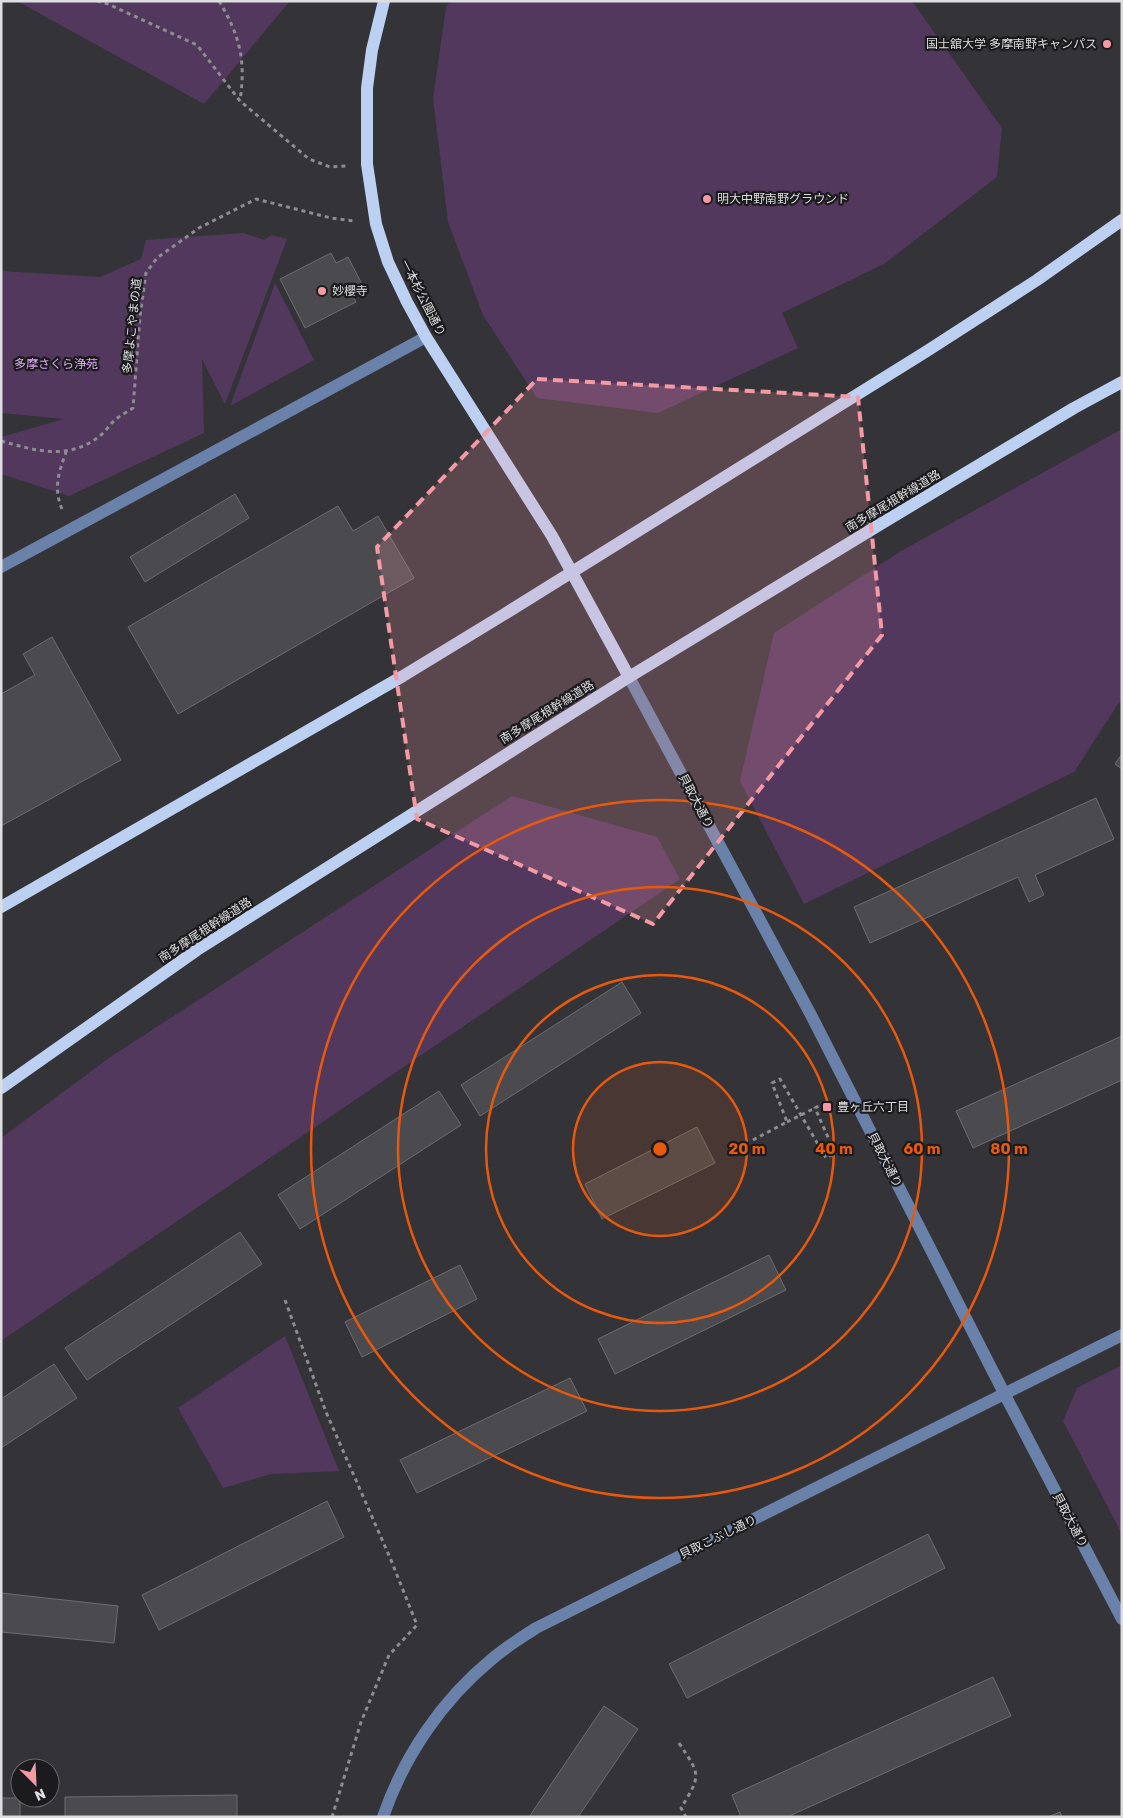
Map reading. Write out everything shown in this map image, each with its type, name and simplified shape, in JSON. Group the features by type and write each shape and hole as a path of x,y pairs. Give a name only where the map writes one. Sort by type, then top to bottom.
{"main road":[{"name":"一本杉公園通り","path":"384,1 372,50 367,88 367,164 376,224 388,262 426,337 532,503 573,572 630,676"},
{"path":"1,907 403,676 573,572 1037,280 1122,220"},
{"name":"南多摩尾根幹線道路","path":"1,1088 197,950 630,676 879,524 1074,408 1122,382"}],"street":[{"path":"1,567 426,337"},
{"name":"貝取大通り","path":"630,676 811,1015 1004,1395 1122,1619"},
{"name":"貝取こぶし通り","path":"383,1817 392,1790 418,1742 455,1694 492,1659 536,1628 1122,1335"}],"path":[{"path":"97,1 108,4 197,45 240,102 309,159 330,167 367,164"},
{"path":"220,1 232,22 240,45 243,83 240,102"},
{"name":"多摩よこやまの道","path":"1,441 32,450 66,452 85,446 102,435 114,421 133,408 140,316 146,273 157,258 199,228 256,199 331,218 355,221"},
{"path":"62,509 59,502 57,478 66,452"},
{"path":"787,1122 772,1083 780,1079 826,1158 835,1153 816,1108"},
{"path":"753,1140 824,1103"},
{"path":"285,1300 326,1412 391,1560 417,1625 389,1655 361,1722 332,1817"},
{"path":"679,1743 696,1769 695,1784 681,1808 686,1817"}],"highlighted area":[{"path":"537,379 858,397 882,635 653,924 417,819 377,547"}],"green space":[{"path":"17,1 290,1 204,104"},
{"name":"明大中野南野グラウンド","path":"450,1 912,1 1002,128 997,177 884,264 782,313 798,348 658,413 537,398 483,315 448,222 433,98 446,7"},
{"name":"多摩さくら浄苑","path":"244,233 264,240 272,235 287,239 225,404 202,359 204,433 69,496 1,474 1,437 64,419 1,413 1,271 100,277 141,259 146,240"},
{"path":"275,283 314,360 230,406"},
{"path":"1122,429 1122,698 1074,772 804,904 740,781 774,633 901,551"},
{"path":"512,796 657,837 680,879 1,1341 1,1138 109,1058"},
{"path":"285,1336 339,1471 271,1474 223,1488 178,1408"},
{"path":"1122,1365 1122,1534 1063,1421 1077,1388"}],"building":[{"name":"妙櫻寺","path":"331,253 336,263 348,257 364,288 352,294 356,302 305,328 280,279"},
{"path":"235,494 249,518 145,582 130,557"},
{"path":"338,506 353,531 378,516 414,578 178,714 128,627"},
{"path":"52,637 121,760 1,826 1,694 35,675 23,654"},
{"path":"1122,754 1122,769 1115,764"},
{"path":"1096,798 1114,839 1035,875 1044,895 1029,902 1018,877 870,943 854,907"},
{"path":"622,982 641,1013 480,1116 461,1085"},
{"path":"1122,1036 1122,1080 973,1148 956,1111"},
{"path":"439,1091 461,1125 300,1229 278,1195"},
{"path":"697,1127 715,1163 602,1219 585,1184"},
{"path":"240,1232 262,1264 87,1380 65,1348"},
{"path":"769,1255 786,1290 615,1374 598,1339"},
{"path":"460,1265 477,1299 362,1357 345,1322"},
{"path":"54,1364 77,1398 1,1448 1,1399"},
{"path":"570,1378 587,1411 417,1493 400,1460"},
{"path":"327,1501 344,1537 159,1630 142,1595"},
{"path":"928,1534 945,1568 687,1698 669,1664"},
{"path":"1,1593 118,1606 114,1643 1,1632"},
{"path":"993,1677 1011,1716 787,1817 741,1817 732,1795"},
{"path":"604,1706 638,1729 578,1817 529,1817"},
{"path":"237,1795 237,1817 65,1817 65,1797"},
{"path":"1,1798 10,1798 10,1808 20,1808 20,1817 1,1817"},
{"path":"1060,1812 1062,1817 1048,1817"}],"place":[{"name":"国士舘大学 多摩南野キャンパス","path":"1107,44"},
{"name":"明大中野南野グラウンド","path":"707,199"},
{"name":"妙櫻寺","path":"322,291"},
{"name":"豊ヶ丘六丁目","path":"827,1107"}]}
